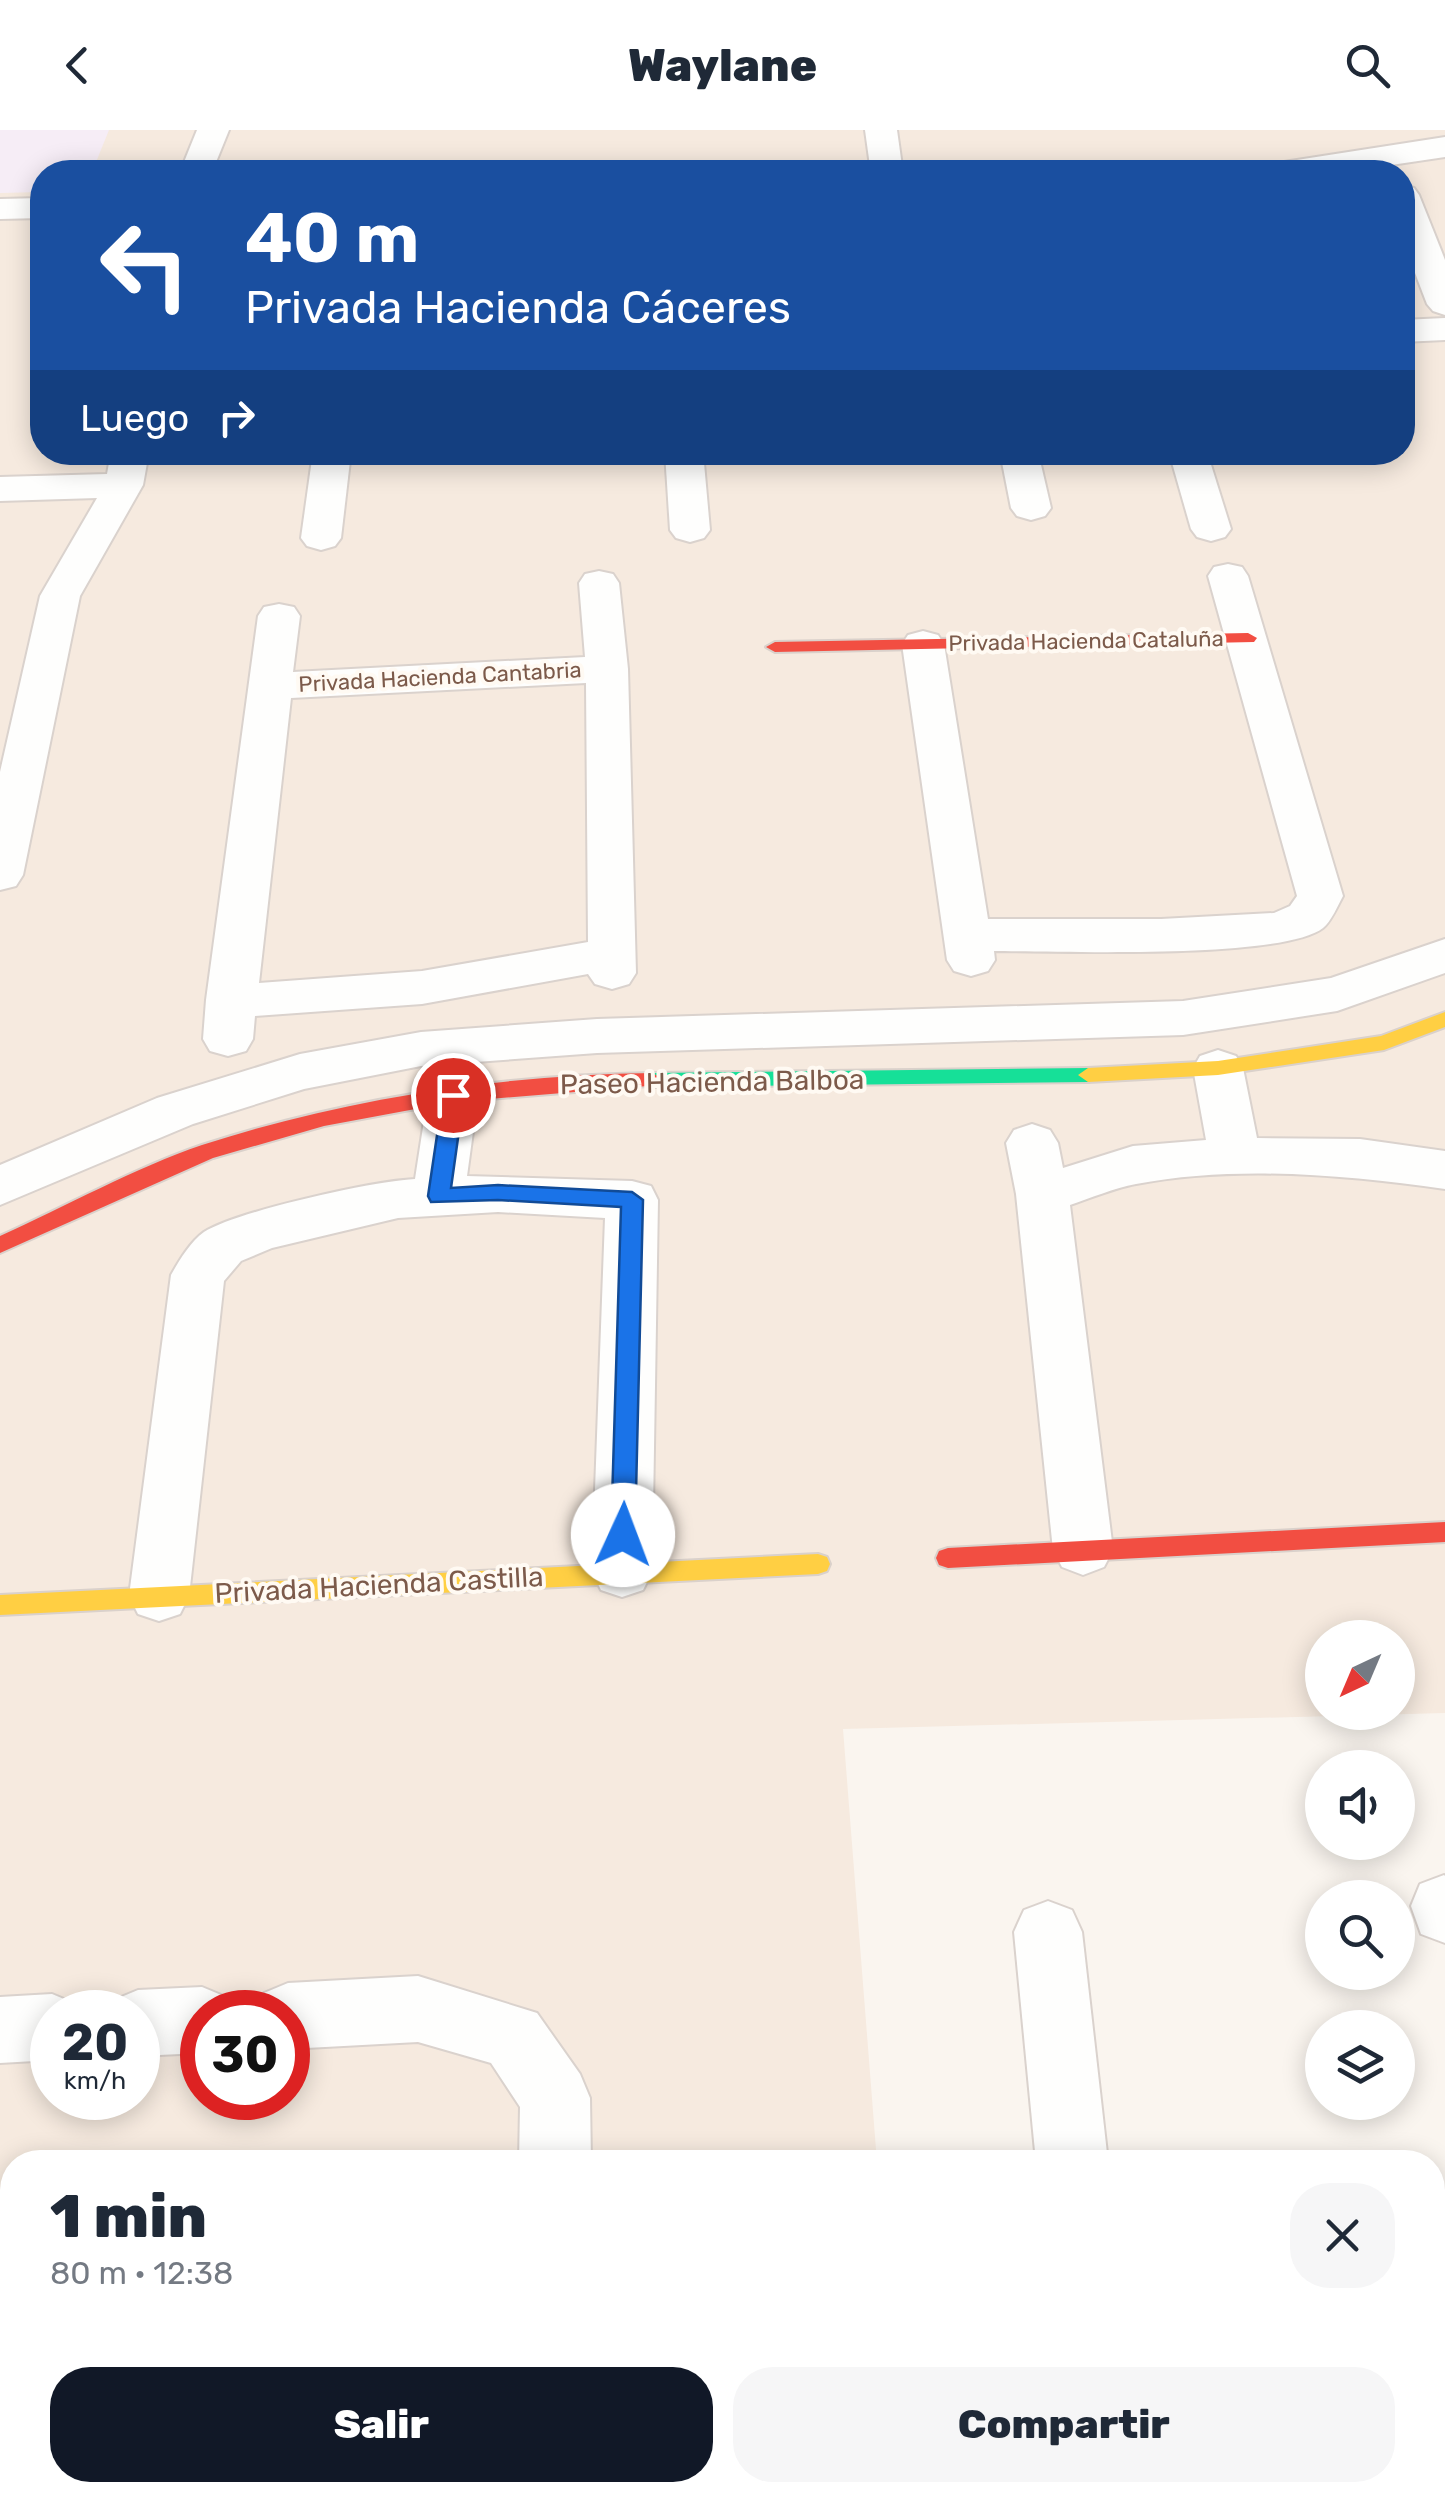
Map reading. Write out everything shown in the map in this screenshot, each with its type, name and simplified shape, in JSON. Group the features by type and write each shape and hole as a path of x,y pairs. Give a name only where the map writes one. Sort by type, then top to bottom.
{"street":[{"path":"201,160 213,130"},
{"path":"881,130 885,160"},
{"path":"1350,160 1443,144"},
{"path":"0,209 30,208"},
{"path":"1415,228 1445,304"},
{"path":"1415,331 1445,330"},
{"path":"321,538 330,465"},
{"path":"685,465 690,530"},
{"path":"1022,465 1031,508"},
{"path":"1192,465 1211,529"},
{"path":"0,488 127,469"},
{"path":"0,875 60,596 127,469"},
{"name":"Privada Hacienda Cataluña","path":"924,644 969,947 1280,928 1307,917 1320,896 1228,576"},
{"name":"Privada Hacienda Cantabria","path":"279,616 229,1020 314,1001 611,963 607,669 599,582"},
{"name":"Privada Hacienda Cataluña","path":"775,647 1248,638"},
{"name":"Privada Hacienda Cantabria","path":"272,686 607,669"},
{"path":"1162,934 1183,1018"},
{"name":"Paseo Hacienda Balboa","path":"18,1174 176,1111 300,1072 422,1049 597,1036 1183,1018 1337,994 1445,955"},
{"path":"422,1049 430,988"},
{"name":"Paseo Hacienda Balboa","path":"0,1245 88,1203 223,1148 324,1119 453,1095 596,1081 1112,1075 1218,1068 1384,1043 1445,1019"},
{"path":"1218,1068 1236,1156"},
{"path":"438,1196 453,1095"},
{"path":"1083,1550 1037,1168 1236,1156 1360,1158 1439,1153"},
{"path":"18,1174 88,1203"},
{"path":"159,1596 198,1275 222,1247 260,1231 398,1199 633,1177 622,1572"},
{"path":"948,1558 1445,1532"},
{"name":"Privada Hacienda Castilla","path":"0,1605 818,1564"},
{"path":"1048,1932 1071,2150"},
{"path":"310,2015 418,2009 513,2036 554,2098 556,2150"},
{"path":"0,2030 30,2028"}],"shaded area":[{"path":"0,130 1445,130 1445,1713 1415,1714 1415,1620 1305,1620 1305,1717 843,1729 876,2150 0,2150"},
{"path":"0,130 109,130 97,160 30,160 30,192 0,193"}],"traffic: fast":[{"path":"653,1080 1088,1075"}],"traffic: slow":[{"path":"1088,1075 1218,1068 1384,1043 1445,1019"},
{"path":"0,1605 818,1564"}],"traffic: jam":[{"path":"775,647 1248,638"},
{"path":"0,1245 206,1152 324,1119 453,1095 595,1081 653,1080"},
{"path":"948,1558 1445,1532"}],"route":[{"path":"453,1095 438,1196 498,1192 632,1200 623,1535"}]}
